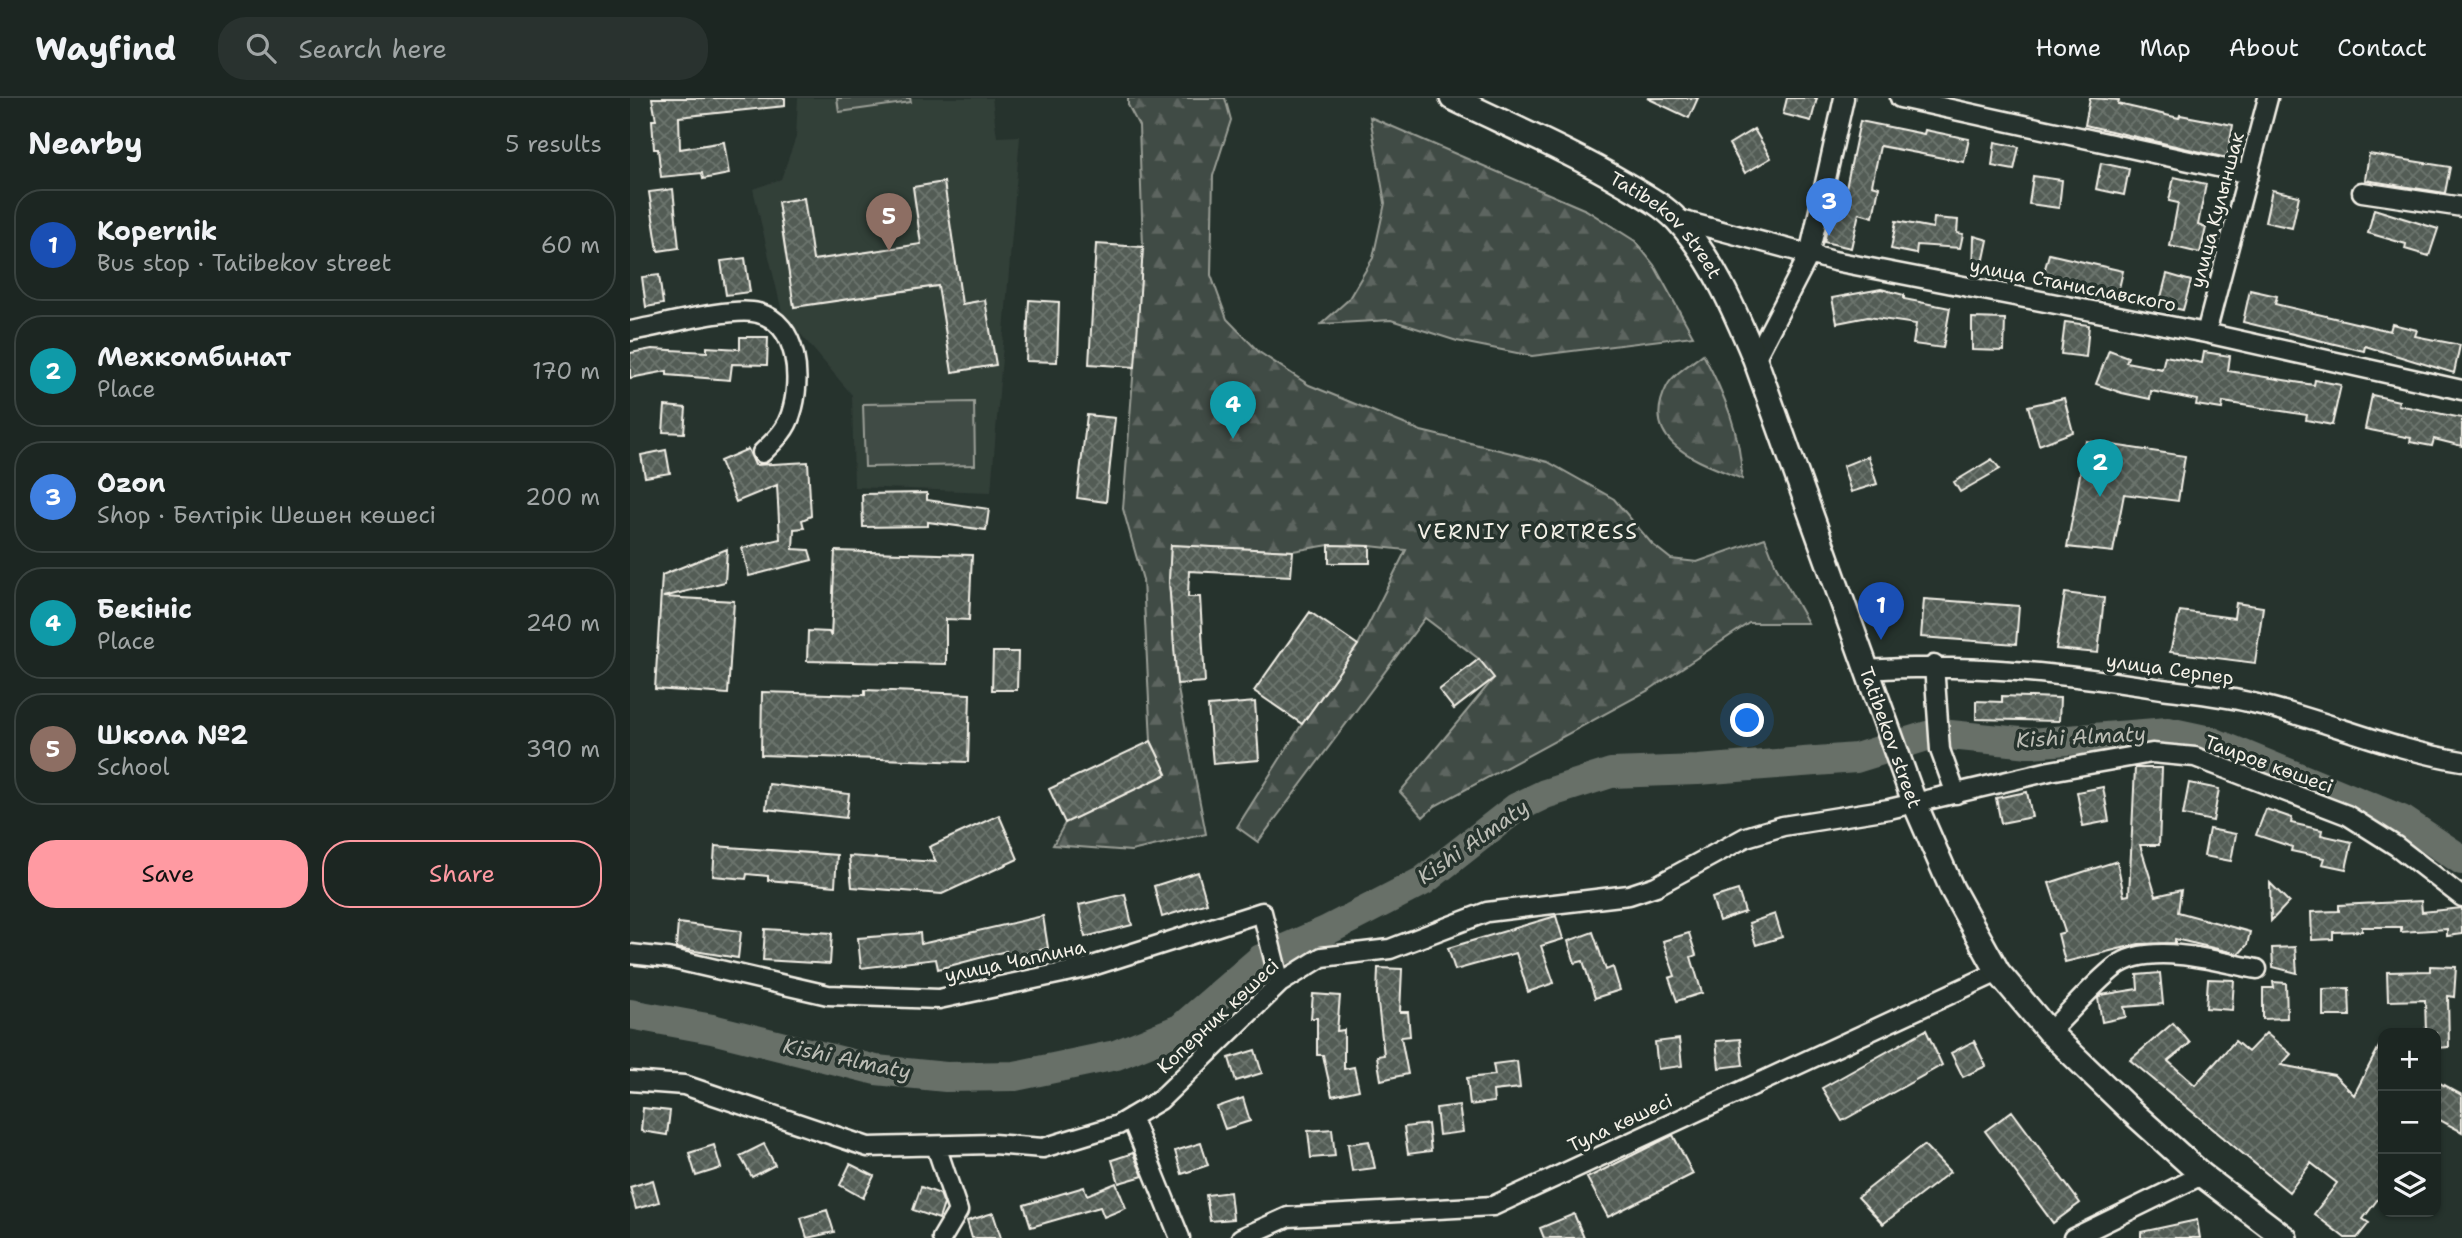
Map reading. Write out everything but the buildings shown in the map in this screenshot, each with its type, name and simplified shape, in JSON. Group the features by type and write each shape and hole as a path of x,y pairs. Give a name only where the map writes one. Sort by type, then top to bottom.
{"main road":[{"name":"Tatibekov street","path":"1452,98 1592,165 1648,197 1676,219 1705,258 1736,312 1755,359 1915,804 1952,889 1998,972 2049,1032 2202,1175 2285,1238"}],"street":[{"path":"1755,359 1809,255 1844,98"},
{"path":"1900,98 2249,174"},
{"name":"улица Кулыншак","path":"2206,333 2268,98"},
{"path":"2362,192 2462,207"},
{"name":"улица Станиславского","path":"1676,219 1809,255 2206,333 2462,390"},
{"path":"630,326 757,312 776,320 790,341 798,386 793,406 780,435 762,453"},
{"path":"1934,665 1940,750 1956,794"},
{"name":"улица Серпер","path":"1865,670 1934,665 2026,670 2255,703 2423,755 2462,761"},
{"name":"Таиров көшесі","path":"1915,804 2049,771 2152,753 2195,757 2347,815 2396,846 2462,897"},
{"name":"Коперник көшесі","path":"630,1081 684,1085 868,1147 993,1144 1043,1149 1118,1125 1160,1100 1278,974 1322,957 1390,948 1487,912 1629,895 1656,886 1746,837 1783,826 1915,804"},
{"name":"улица Чаплина","path":"630,954 668,958 828,995 939,999 1086,968 1262,912 1278,974"},
{"path":"2049,1032 2117,965 2142,957 2177,954 2257,969"},
{"name":"Тула көшесі","path":"1242,1238 1288,1217 1493,1206 1998,972"},
{"path":"1131,1117 1180,1238"},
{"path":"936,1146 958,1210 942,1238"},
{"path":"2073,1238 2202,1175"}],"shaded area":[{"path":"798,98 992,98 997,137 1020,136 991,492 854,487 852,395 782,312 753,189 781,179 796,137"}],"green space":[{"path":"837,98 910,98 911,102 839,112"},
{"path":"1128,98 1225,98 1231,120 1213,176 1211,275 1227,319 1259,352 1309,385 1421,431 1548,462 1614,499 1652,544 1671,559 1697,562 1765,538 1776,566 1808,623 1749,623 1649,690 1435,806 1423,817 1400,792 1494,678 1479,659 1425,618 1258,842 1237,827 1302,724 1358,645 1406,550 1329,545 1293,551 1171,545 1169,581 1177,684 1206,834 1131,851 1053,845 1065,823 1167,774 1151,741 1143,580 1123,509 1143,247 1139,126 1128,105"},
{"path":"1370,117 1586,210 1635,241 1654,265 1693,336 1532,356 1457,341 1391,320 1321,324 1348,300 1373,258 1385,203"},
{"path":"1703,354 1718,384 1735,430 1742,479 1678,448 1660,423 1660,406 1667,386 1678,373"},
{"path":"974,402 975,465 865,467 863,404"}],"waterway":[{"name":"Kіshі Almaty","path":"630,1014 712,1029 876,1070 946,1077 1015,1076 1116,1055 1180,1029 1261,959 1326,931 1423,881 1516,808 1545,794 1611,773 1698,770 1856,758 1927,736 1950,735 2030,743 2168,732 2210,741 2402,820 2462,860"}],"place":[{"name":"Ozon","path":"1829,236"},
{"name":"Школа №2","path":"889,251"},
{"name":"Бекініс","path":"1233,439"},
{"name":"Мехкомбинат","path":"2100,497"},
{"name":"Kopernik","path":"1881,640"}],"district":[{"name":"VERNIY FORTRESS","path":"1528,532"}]}
